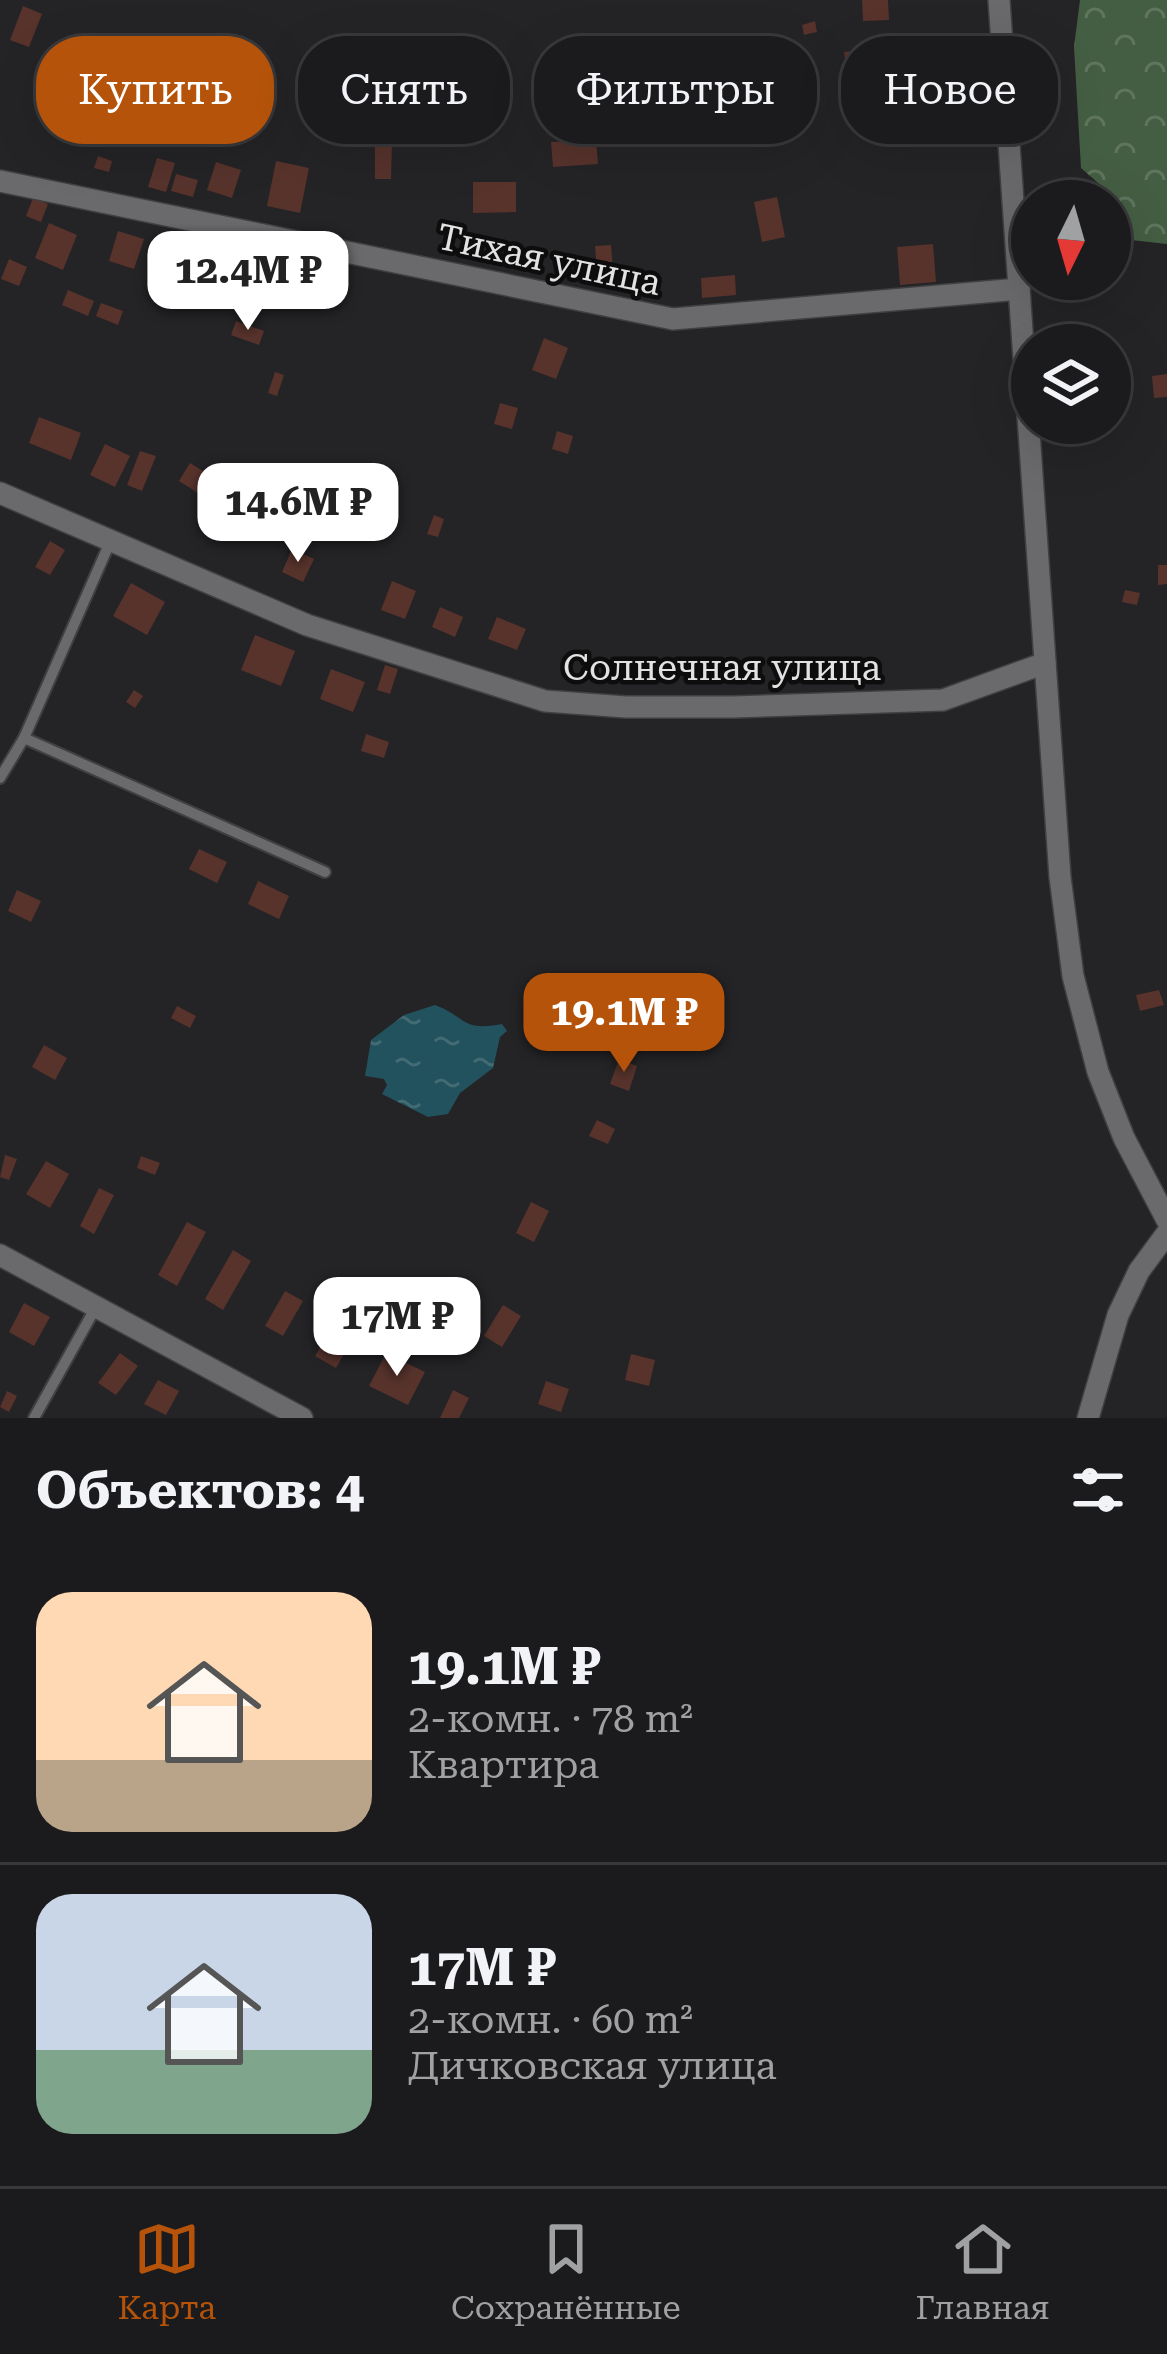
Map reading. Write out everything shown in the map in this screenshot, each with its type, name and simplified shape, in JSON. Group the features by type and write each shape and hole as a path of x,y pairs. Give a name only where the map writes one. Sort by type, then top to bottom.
{"street":[{"path":"999,0 1011,180"},
{"name":"Тихая улица","path":"0,181 673,319 1011,290"},
{"path":"1020,300 1060,877 1073,976 1098,1072 1124,1138 1164,1206"},
{"name":"Солнечная улица","path":"0,493 307,625 545,701 733,707 943,700 1045,663"},
{"path":"1088,1418 1118,1315 1139,1271 1167,1233"},
{"path":"0,1255 302,1418"}],"lane":[{"path":"0,778 25,738 111,540"},
{"path":"25,738 325,872"},
{"path":"34,1418 96,1307"}],"green space":[{"path":"1080,0 1167,0 1167,244 1131,240 1131,180 1095,180 1081,168 1074,47"}],"water":[{"path":"435,1005 471,1025 502,1024 507,1031 500,1037 493,1068 460,1093 448,1114 428,1117 382,1094 387,1085 384,1079 365,1076 371,1040 404,1015"}],"building":[{"path":"862,0 888,0 889,20 863,21"},
{"path":"23,6 42,14 29,47 10,40"},
{"path":"815,21 817,32 804,35 802,25"},
{"path":"375,144 392,144 391,179 375,179"},
{"path":"551,144 596,144 598,164 553,167"},
{"path":"98,156 112,161 109,172 94,168"},
{"path":"157,158 175,163 166,192 148,187"},
{"path":"276,161 309,168 300,213 267,206"},
{"path":"216,162 241,170 232,198 207,190"},
{"path":"176,174 198,180 193,197 171,191"},
{"path":"473,182 516,182 516,212 473,213"},
{"path":"777,197 785,237 762,242 754,202"},
{"path":"33,198 48,204 41,222 26,216"},
{"path":"49,223 77,235 63,270 35,258"},
{"path":"118,231 144,239 134,269 109,261"},
{"path":"933,244 936,282 900,285 897,247"},
{"path":"611,245 614,283 598,284 595,246"},
{"path":"9,259 27,267 19,286 1,279"},
{"path":"735,275 736,295 702,298 701,278"},
{"path":"68,290 94,301 88,316 62,305"},
{"path":"101,303 123,311 118,325 96,316"},
{"path":"236,321 264,331 259,345 231,335"},
{"path":"544,338 568,348 556,379 532,370"},
{"path":"275,372 284,375 277,396 268,393"},
{"path":"1167,374 1167,397 1154,398 1152,376"},
{"path":"500,403 518,408 512,429 494,424"},
{"path":"39,417 81,433 71,460 29,443"},
{"path":"557,431 573,436 568,454 552,449"},
{"path":"105,444 130,456 115,487 90,475"},
{"path":"140,451 156,456 142,491 127,485"},
{"path":"190,463 216,479 204,497 179,481"},
{"path":"256,487 275,497 263,520 244,510"},
{"path":"434,515 444,519 438,537 427,534"},
{"path":"50,541 65,550 50,575 35,567"},
{"path":"292,549 314,559 303,582 282,572"},
{"path":"1158,565 1167,565 1167,584 1158,585"},
{"path":"392,581 416,591 405,619 381,610"},
{"path":"131,583 165,602 147,635 113,616"},
{"path":"1125,590 1140,593 1137,605 1122,602"},
{"path":"440,607 463,617 455,637 432,627"},
{"path":"497,617 526,629 517,650 488,639"},
{"path":"255,635 295,651 281,686 241,670"},
{"path":"385,665 398,669 390,694 377,690"},
{"path":"331,669 365,682 353,712 320,699"},
{"path":"134,690 143,696 135,708 126,702"},
{"path":"366,734 389,742 384,758 361,751"},
{"path":"199,849 227,862 217,883 189,869"},
{"path":"258,881 289,896 279,919 248,904"},
{"path":"17,890 41,901 31,922 8,911"},
{"path":"1159,990 1164,1005 1140,1011 1136,995"},
{"path":"177,1006 196,1016 190,1028 171,1018"},
{"path":"44,1045 67,1058 55,1080 32,1067"},
{"path":"619,1059 637,1066 629,1091 610,1084"},
{"path":"597,1120 615,1129 608,1144 589,1136"},
{"path":"5,1155 17,1159 9,1180 0,1177"},
{"path":"141,1156 160,1163 155,1175 137,1168"},
{"path":"46,1161 69,1174 50,1208 26,1194"},
{"path":"99,1188 114,1195 94,1234 80,1226"},
{"path":"531,1202 549,1211 534,1242 516,1233"},
{"path":"187,1222 206,1232 177,1286 158,1275"},
{"path":"233,1250 251,1261 223,1310 205,1299"},
{"path":"285,1291 303,1301 283,1336 265,1326"},
{"path":"24,1303 50,1317 34,1346 9,1332"},
{"path":"503,1305 521,1316 502,1347 484,1336"},
{"path":"337,1318 358,1330 336,1368 315,1356"},
{"path":"120,1353 138,1366 116,1395 98,1383"},
{"path":"386,1353 425,1372 408,1405 369,1386"},
{"path":"631,1354 655,1360 649,1386 625,1380"},
{"path":"158,1380 179,1391 166,1415 144,1404"},
{"path":"546,1381 569,1389 561,1412 538,1404"},
{"path":"453,1390 469,1398 459,1418 440,1418"},
{"path":"7,1391 17,1396 9,1412 0,1407"}]}
